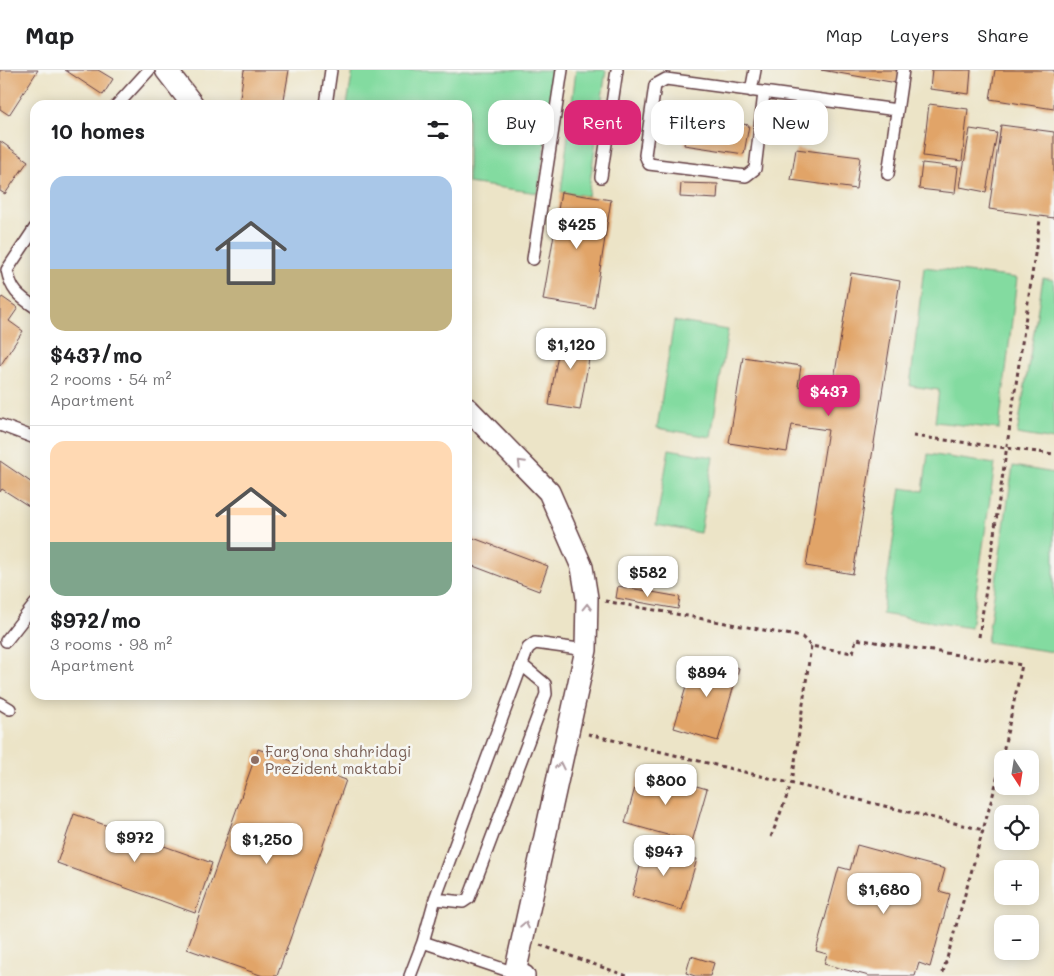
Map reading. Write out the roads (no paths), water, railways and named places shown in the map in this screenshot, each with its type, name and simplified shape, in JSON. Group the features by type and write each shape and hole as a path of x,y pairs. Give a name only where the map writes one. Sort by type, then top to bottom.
{"street":[{"path":"166,70 190,100"},
{"path":"472,414 549,492 582,567 587,598 586,650 522,938 519,974"}],"lane":[{"path":"124,100 149,70"},
{"path":"327,100 331,70"},
{"path":"533,259 562,70"},
{"path":"602,177 617,70"},
{"path":"751,91 755,70"},
{"path":"888,174 903,70"},
{"path":"764,93 755,169 746,176 650,164 644,155 655,86 666,79 897,110"},
{"path":"30,236 8,270 10,284 20,297 30,304"},
{"path":"0,425 30,436"},
{"path":"6,641 30,610"},
{"path":"410,976 423,942 435,899 528,648 536,643 586,650"},
{"path":"435,899 463,902 470,898 546,694 545,684 522,665"},
{"path":"423,942 519,974"}],"place":[{"name":"Farg'ona shahridagi Prezident maktabi","path":"255,760"}]}
